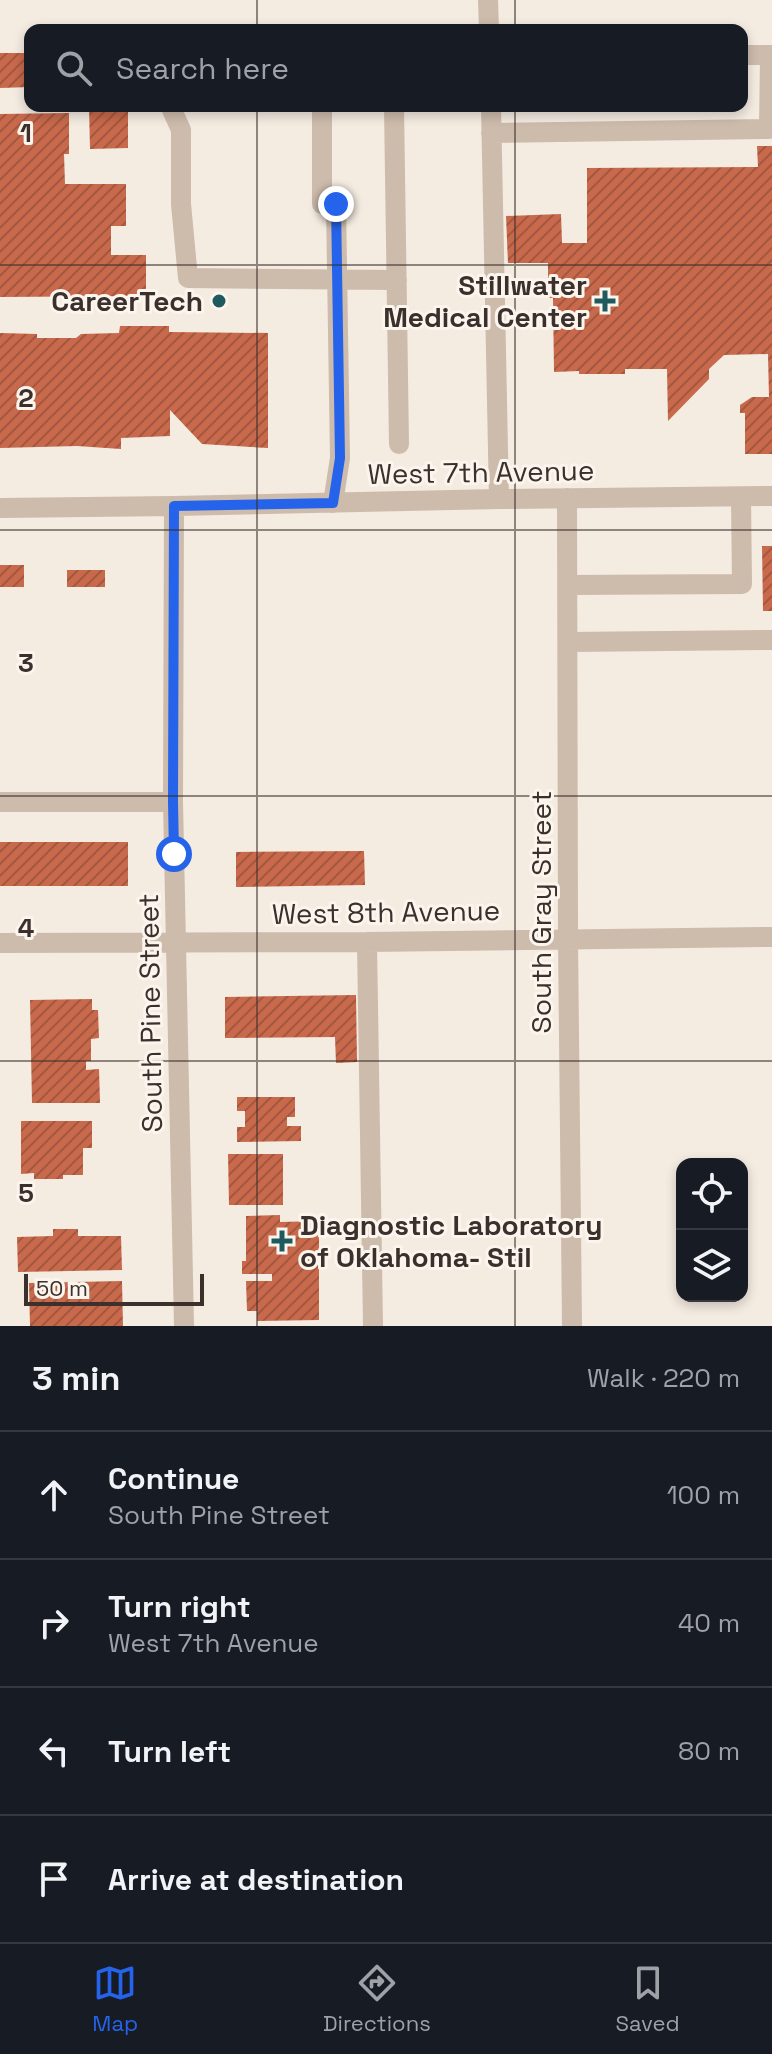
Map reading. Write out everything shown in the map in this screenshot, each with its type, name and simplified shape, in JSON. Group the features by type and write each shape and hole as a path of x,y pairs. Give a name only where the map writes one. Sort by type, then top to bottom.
{"street":[{"path":"488,0 489,24"},
{"path":"491,133 769,129 770,55 748,55"},
{"path":"173,112 181,130 181,204 188,278 397,280"},
{"path":"322,112 322,204 336,204 340,458 333,503"},
{"path":"394,112 399,444"},
{"path":"491,112 499,499"},
{"name":"West 7th Avenue","path":"0,508 772,496"},
{"path":"568,585 742,584 741,497"},
{"name":"South Gray Street","path":"567,498 572,1326"},
{"name":"South Pine Street","path":"174,506 173,802 184,1326"},
{"path":"568,642 772,640"},
{"path":"0,802 173,802"},
{"name":"West 8th Avenue","path":"0,943 772,937"},
{"path":"367,942 373,1326"}],"building":[{"path":"0,53 24,53 24,87 0,88"},
{"path":"89,112 128,112 128,148 90,149"},
{"path":"69,113 69,154 64,154 65,184 126,184 126,226 111,226 111,255 146,255 146,296 0,297 0,114"},
{"path":"757,146 772,146 772,454 745,454 745,413 740,413 740,405 752,397 769,397 768,354 724,355 709,369 709,379 668,421 667,369 625,369 625,374 554,372 553,298 548,298 548,263 508,263 506,216 561,214 562,243 587,243 587,168 758,167"},
{"path":"120,326 169,326 169,332 268,333 268,448 202,444 170,410 170,436 121,438 121,449 77,446 0,448 0,333 37,334 37,338 76,338 81,334 119,333"},
{"path":"762,546 772,546 772,611 763,611"},
{"path":"0,565 24,565 24,587 0,587"},
{"path":"67,570 105,570 105,587 67,587"},
{"path":"0,842 128,842 128,886 0,886"},
{"path":"364,851 365,885 236,887 236,852"},
{"path":"356,995 357,1062 336,1063 335,1037 225,1038 225,997"},
{"path":"92,999 92,1010 98,1010 99,1038 91,1039 91,1061 86,1061 86,1070 99,1069 100,1103 32,1103 30,1000"},
{"path":"237,1097 295,1097 295,1117 287,1117 287,1126 301,1126 301,1141 237,1142 237,1127 245,1127 245,1111 237,1111"},
{"path":"21,1121 92,1121 92,1148 83,1148 83,1175 34,1179 34,1173 21,1174"},
{"path":"228,1154 283,1154 283,1205 229,1205"},
{"name":"Diagnostic Laboratory of Oklahoma- Stil","path":"280,1215 280,1222 319,1221 319,1320 257,1321 257,1311 247,1311 246,1281 272,1281 272,1274 242,1274 242,1261 246,1261 246,1216"},
{"path":"53,1229 78,1229 78,1236 121,1236 122,1270 18,1272 17,1237 53,1236"},
{"path":"122,1281 123,1326 30,1326 29,1283"}],"place":[{"name":"CareerTech","path":"219,301"},
{"name":"Stillwater Medical Center","path":"605,301"},
{"name":"Diagnostic Laboratory of Oklahoma- Stil","path":"282,1241"}],"route":[{"path":"174,854 174,506 333,503 340,458 336,204"}]}
